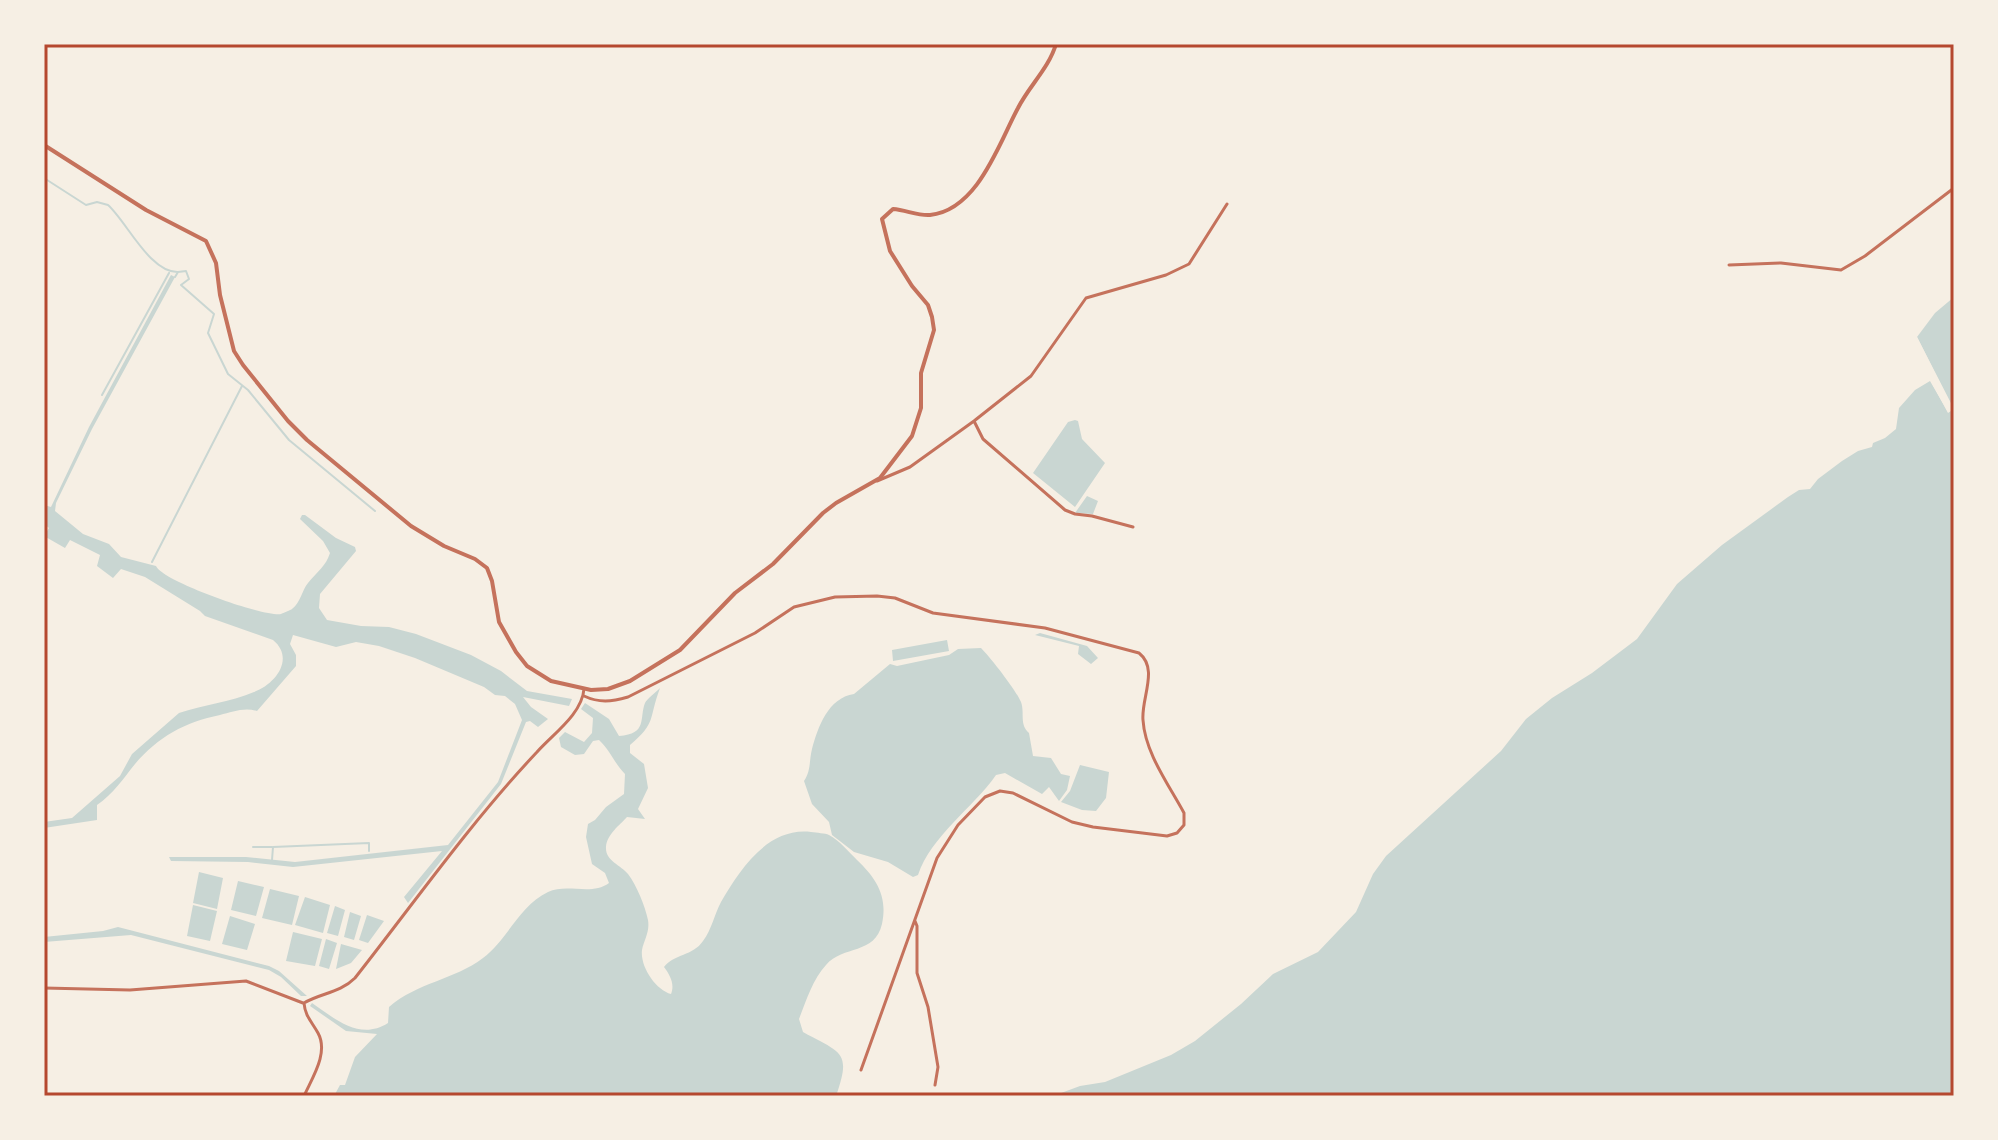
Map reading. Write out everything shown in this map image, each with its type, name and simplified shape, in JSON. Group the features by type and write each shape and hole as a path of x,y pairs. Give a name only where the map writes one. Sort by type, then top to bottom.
{"street":[{"path":"874,483 912,436 921,408 921,373 934,330 928,305 890,251 882,219 893,209 920,214 941,212 979,184 1019,105 1046,66 1056,44"},
{"path":"44,145 146,210 206,241 216,263 220,295 234,351 288,421 411,526 487,568 499,622 522,660 542,677 598,690 618,686 680,650 735,593 773,564 830,508 910,467 1031,376 1086,298 1166,275 1189,264 1227,204"},
{"path":"1729,265 1781,263 1841,270 1865,256 1954,188"},
{"path":"974,421 983,439 1065,510 1133,527"},
{"path":"584,696 606,702 628,697 745,639 794,607 853,595 895,598 954,618 1045,628 1129,650 1144,657 1149,672 1142,715 1144,732 1184,813 1184,825 1177,833 1152,835 1093,827 1058,816 1013,793 992,793 969,812 947,839 934,866 861,1070"},
{"path":"44,988 130,990 246,981 304,1003 346,987 512,778 566,722 584,696 584,689"},
{"path":"915,921 917,973 928,1007 938,1067 935,1085"},
{"path":"304,1003 322,1050 304,1096"}],"shaded area":[{"path":"171,275 175,277 92,429 55,511 83,534 109,544 121,557 156,566 176,580 214,597 255,610 281,614 295,606 330,553 323,541 300,519 305,515 336,538 355,547 356,551 320,594 319,608 327,620 389,627 416,634 471,655 501,671 527,691 572,699 569,706 523,697 548,719 538,727 530,721 526,722 501,784 408,903 404,897 442,851 293,867 248,862 171,861 169,857 246,857 295,862 448,845 498,782 522,720 515,704 505,696 495,695 484,687 379,646 356,642 336,647 293,635 290,644 296,655 296,666 257,711 234,711 173,732 144,754 97,805 97,820 44,828 44,822 72,818 120,776 132,754 179,713 254,692 275,677 282,662 279,647 273,640 205,616 145,577 121,569 113,578 97,566 100,555 70,540 65,548 44,536 49,528 44,524 44,505 51,507 89,427"},
{"path":"1954,297 1954,1096 1053,1096 1080,1086 1105,1082 1171,1055 1195,1041 1273,974 1318,952 1356,912 1373,874 1386,856 1501,751 1526,719 1637,639 1677,584 1722,545 1799,490 1810,489 1842,461 1885,438 1896,429 1899,408 1915,390 1930,381 1948,412 1953,409 1917,337 1935,313"},
{"path":"1078,421 1082,439 1105,463 1075,507 1033,473 1068,422"},
{"path":"1087,496 1098,501 1093,514 1075,513"},
{"path":"1040,633 1087,646 1098,658 1091,664 1078,654 1079,646 1035,635"},
{"path":"947,640 949,651 893,661 892,650"},
{"path":"981,648 1021,702 1033,756 1051,758 1061,774 1070,776 1067,790 1059,801 1049,787 1042,794 1005,773 996,775 942,835 918,875 913,877 888,862 854,852 832,835 829,822 812,804 804,781 821,723 837,701 854,694 890,664 897,666 949,655 958,649"},
{"path":"660,688 651,720 630,745 630,753 644,764 648,788 638,809 645,819 627,817 611,834 606,847 611,859 631,879 645,909 648,928 642,957 646,970 660,988 671,994 671,980 664,967 699,946 729,889 757,853 781,836 796,832 823,833 833,837 875,881 883,905 882,924 873,941 826,965 810,990 799,1019 803,1032 840,1055 843,1070 836,1096 334,1096 340,1085 345,1085 355,1057 377,1034 346,1031 310,1006 312,1003 348,1026 368,1030 378,1028 388,1023 389,1007 400,999 483,958 538,898 555,890 595,889 609,883 605,873 592,864 586,837 588,824 624,794 625,774 599,740 593,741 584,754 575,755 561,747 559,738 565,732 584,742 592,733 593,718 581,709 585,703 609,719 619,736 628,735 638,729 645,703"},
{"path":"1080,765 1109,772 1106,798 1096,811 1082,810 1061,802 1070,791"},
{"path":"199,872 223,878 217,909 193,903"},
{"path":"238,881 264,887 256,916 231,910"},
{"path":"270,889 299,896 292,925 262,918"},
{"path":"305,897 330,905 323,933 295,925"},
{"path":"193,905 217,911 210,941 187,936"},
{"path":"335,906 345,910 338,936 327,933"},
{"path":"350,912 361,916 354,940 344,937"},
{"path":"367,915 384,921 368,943 359,940"},
{"path":"230,916 255,924 247,950 222,944"},
{"path":"118,927 269,966 307,996 301,996 269,970 131,935 44,942 44,937"},
{"path":"293,932 322,939 315,966 286,961"},
{"path":"326,939 337,943 329,969 319,966"},
{"path":"341,944 362,950 351,963 336,969"}],"pier":[{"path":"1915,333 1954,409 1948,413 1929,378 1936,382 1913,339"}],"waterway":[{"path":"44,178 86,205 97,202 108,205 149,256 168,270 178,272 175,277"},
{"path":"178,272 186,271 189,279 181,285 214,314 208,333 228,374 248,390 289,440 375,511"},
{"path":"102,395 169,273"},
{"path":"152,562 242,386"},
{"path":"272,860 273,847 369,843 369,851"},
{"path":"253,847 272,847"}]}
